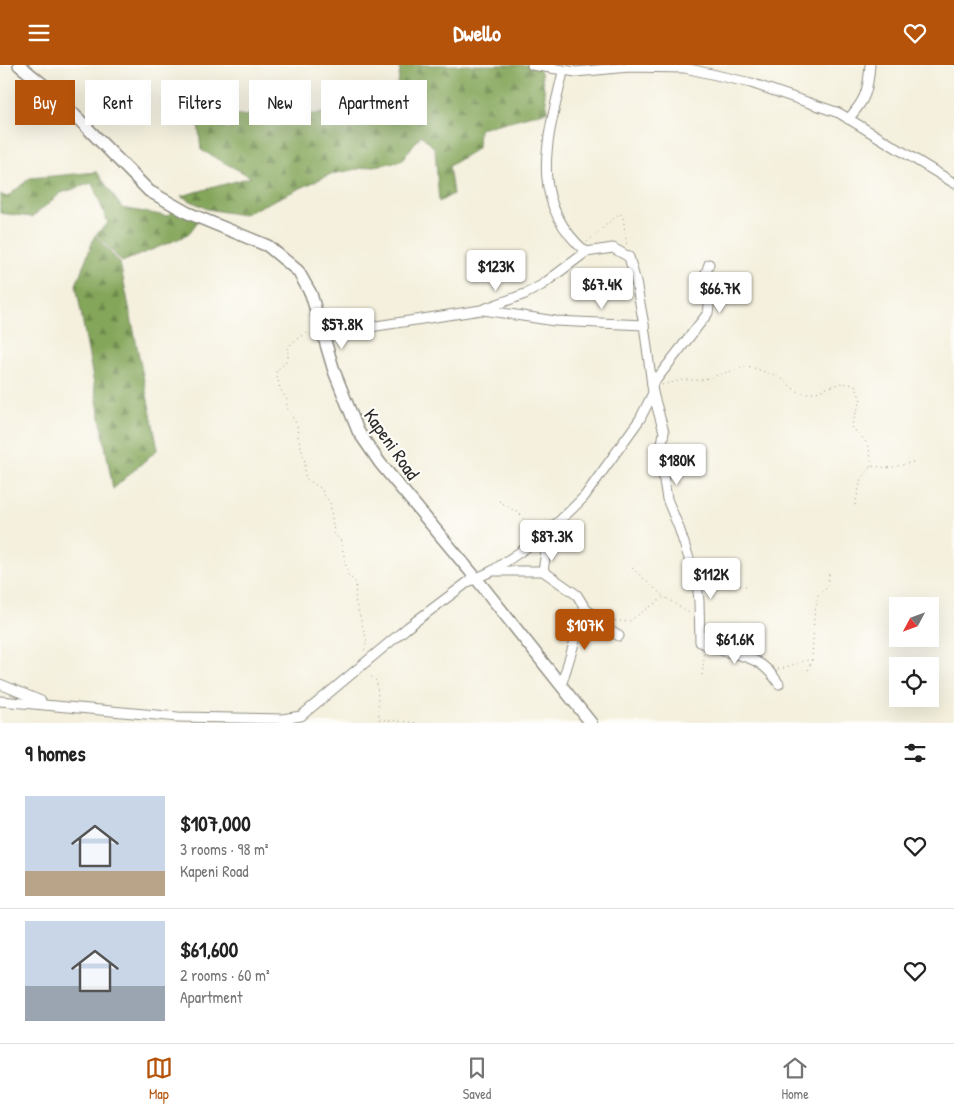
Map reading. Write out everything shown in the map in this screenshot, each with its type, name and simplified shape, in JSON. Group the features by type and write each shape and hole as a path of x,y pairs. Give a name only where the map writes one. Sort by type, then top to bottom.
{"main road":[{"name":"Kapeni Road","path":"19,65 51,91 149,191 188,213 253,239 289,263 308,287 346,406 358,431 380,463 475,577 591,723"}],"street":[{"path":"532,65 563,71 664,67 710,73 775,90 848,119 954,183"},
{"path":"710,73 718,65"},
{"path":"848,119 864,99 868,87 870,65"},
{"path":"563,71 551,124 545,177 549,197 560,224 568,236 587,251"},
{"path":"324,334 481,310 542,285 587,251 613,248 629,257 644,325 652,389 664,432 660,456 667,499 679,528 697,583 700,601 698,618 700,642 709,647 742,655 770,670 779,683"},
{"path":"0,701 45,704 105,712 178,717 298,718 475,577 492,571 540,538 588,492 640,419 652,389 708,313 710,299 703,281 709,264"},
{"path":"481,310 554,321 644,325"},
{"path":"540,538 546,552 543,571"},
{"path":"492,571 543,571 577,595 585,608 594,617 619,636"},
{"path":"561,686 585,608"},
{"path":"0,684 45,704"}],"path":[{"path":"587,251 588,240 620,213 623,217 629,257"},
{"path":"324,334 317,337 307,333 293,342 286,350 289,354 285,363 276,371 280,389 287,399 287,408 297,425 305,462 305,478 322,489 323,495 330,502 334,533 341,541 348,575 356,583 355,599 367,641 361,666 377,682 379,719 416,723"},
{"path":"652,389 682,380 701,379 748,366 780,377 795,391 802,393 814,393 842,383 855,385 861,399 851,427 865,438 871,450 871,466 861,479 855,505"},
{"path":"871,466 890,468 913,462"},
{"path":"498,501 520,514 540,538"},
{"path":"632,568 664,597 698,618"},
{"path":"808,670 812,660 816,628 814,617 818,595 828,587 830,573"},
{"path":"697,583 747,586"},
{"path":"594,617 628,622 664,597"},
{"path":"700,642 704,659 702,675"},
{"path":"770,670 788,669 805,659 812,660"}],"green space":[{"path":"395,65 535,65 541,72 548,111 479,129 478,148 449,166 453,194 439,202 435,149 421,135 401,161 331,174 242,215 207,209 181,196 251,177 201,150 198,125 212,125 231,129 230,125 239,125 239,115 248,116 249,114 249,125 311,125 311,114 321,113 321,125 427,125 427,80 399,80 400,70"},
{"path":"97,172 122,208 167,216 179,205 200,218 188,235 122,262 96,234 108,223 92,183 61,193 32,217 0,213 0,194 7,197 30,178"},
{"path":"95,235 120,263 158,449 113,489 76,285"}]}
